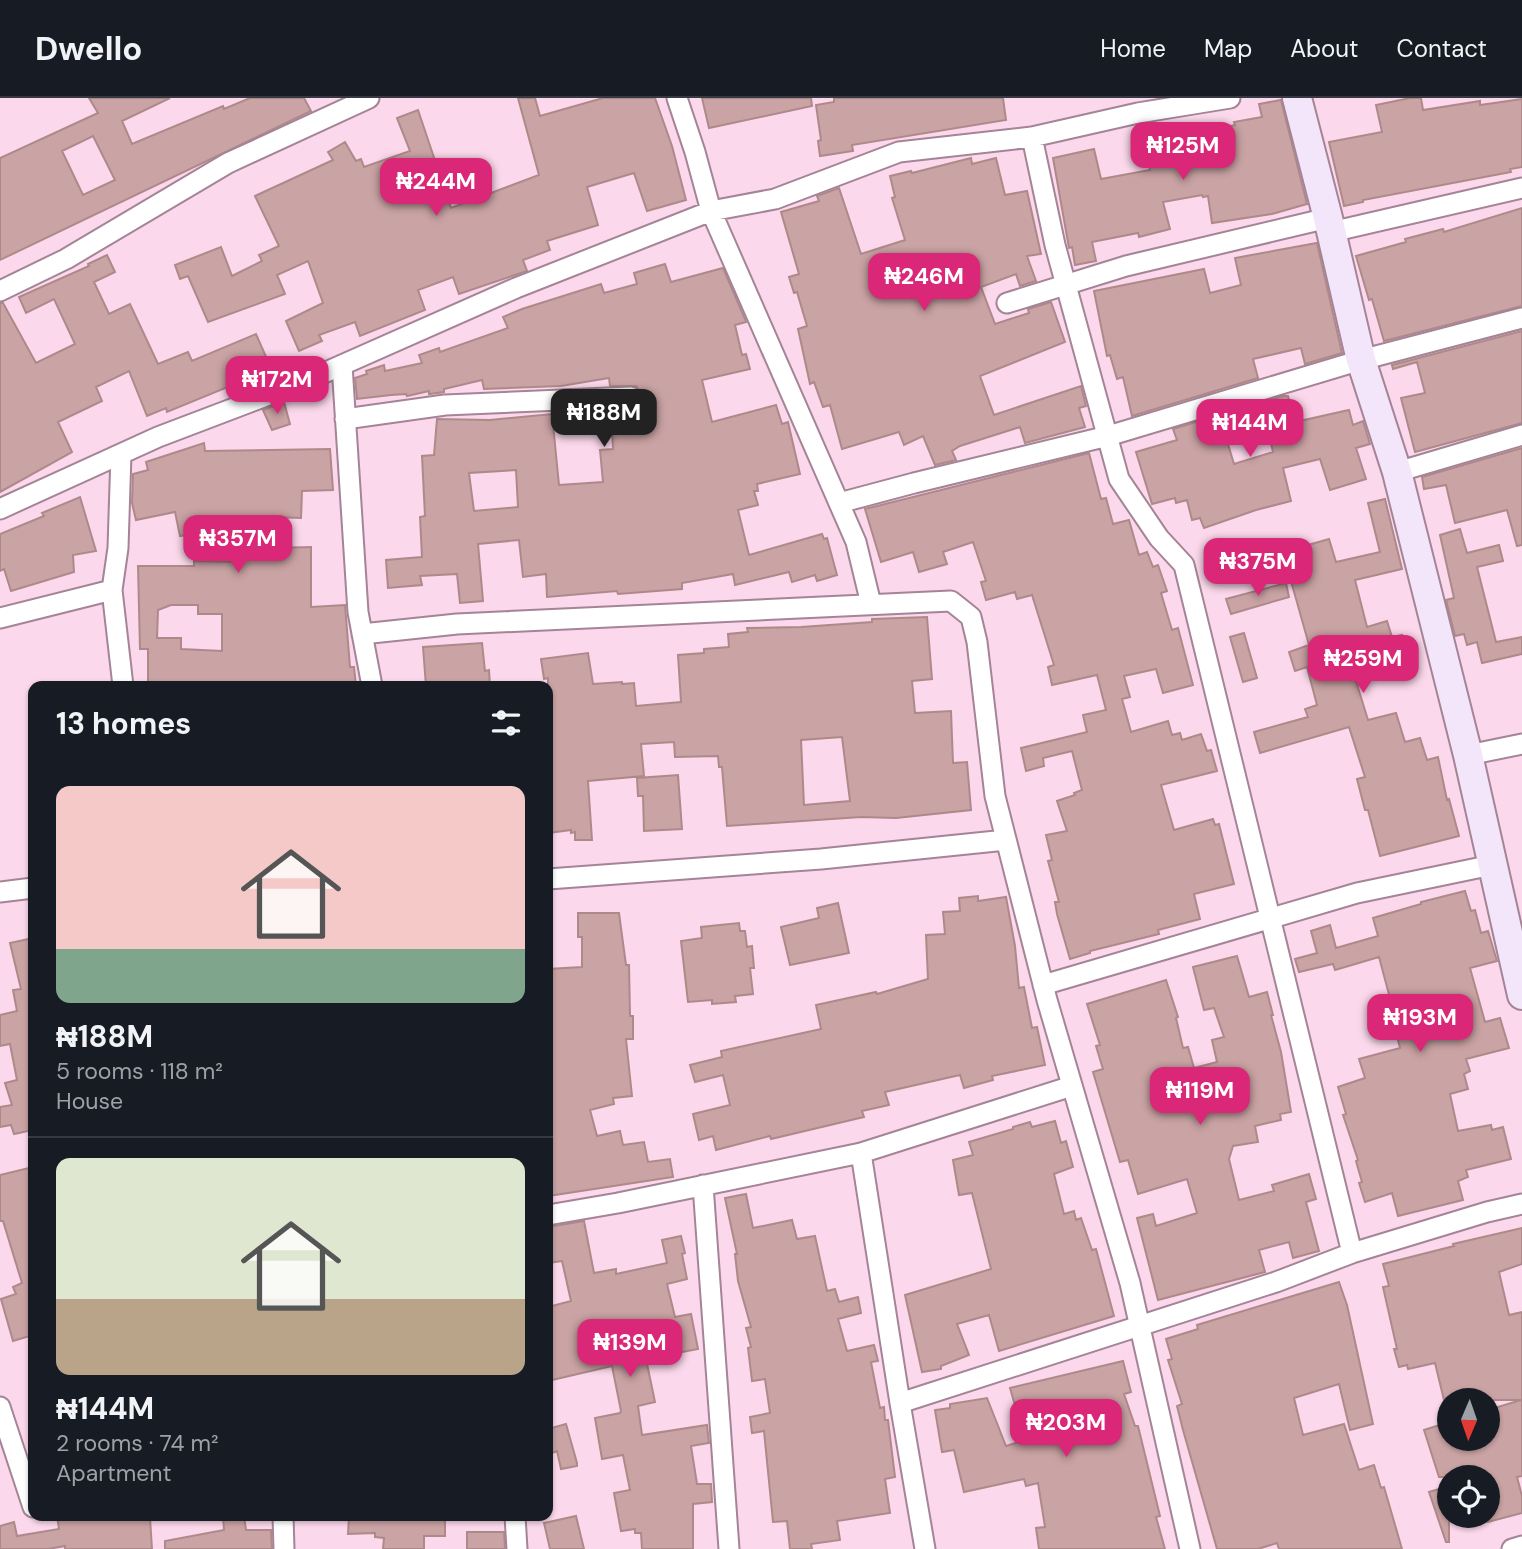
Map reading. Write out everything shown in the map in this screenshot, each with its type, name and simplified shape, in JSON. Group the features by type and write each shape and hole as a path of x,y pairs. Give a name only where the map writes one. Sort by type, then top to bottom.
{"main road":[{"path":"1297,98 1361,360 1397,472 1468,755 1492,865 1517,960 1522,995"}],"street":[{"path":"2,285 66,259 228,163 369,98"},
{"path":"677,98 711,211 856,542 871,604"},
{"path":"0,509 158,437 342,365 516,288 711,211 775,199 899,152 1032,137 1138,113 1230,98"},
{"path":"1032,137 1066,285 1119,480 1159,538 1184,565 1352,1253"},
{"path":"1007,303 1126,266 1522,188"},
{"path":"839,503 1108,436 1361,360 1522,318"},
{"path":"342,365 358,612 371,681"},
{"path":"345,419 444,405 631,397"},
{"path":"1397,472 1522,435"},
{"path":"121,454 118,548 113,590 122,681"},
{"path":"0,618 113,590"},
{"path":"362,634 457,624 951,601 971,617 977,642 995,796 1043,985 1141,1327 1190,1549"},
{"path":"1468,755 1522,744"},
{"path":"553,879 821,859 1006,840"},
{"path":"1043,985 1357,893 1492,865"},
{"path":"0,892 28,889"},
{"path":"553,1214 861,1153 1072,1086"},
{"path":"861,1153 925,1549"},
{"path":"703,1185 729,1549"},
{"path":"900,1403 1141,1327 1276,1282 1352,1253 1522,1204"},
{"path":"0,1407 28,1492"},
{"path":"283,1521 284,1549"},
{"path":"515,1521 517,1549"},
{"path":"1512,1549 1522,1546"}],"building":[{"path":"89,98 170,98 122,121 132,144 223,106 224,109 250,98 304,98 311,111 0,260 0,158 98,113","holes":["93,136 115,180 83,195 62,151"]},
{"path":"518,98 535,98 540,116 603,98 655,98 672,146 686,200 647,211 634,173 587,187 598,225 547,241 550,250 523,260 527,271 459,294 453,277 418,290 425,310 360,336 355,322 319,335 322,341 299,351 286,321 323,303 308,261 277,275 285,294 208,322 188,276 180,279 175,265 221,247 232,276 262,261 259,255 279,246 255,196 333,160 328,152 345,142 356,161 361,159 364,167 410,151 397,118 418,110 451,208 539,175"},
{"path":"702,98 811,98 812,106 709,128"},
{"path":"834,98 1003,98 1006,120 852,145 853,151 820,156 818,141 821,140 816,105 834,102"},
{"path":"1421,98 1423,110 1480,101 1480,105 1522,99 1522,167 1510,169 1511,172 1344,206 1329,142 1382,132 1376,105"},
{"path":"1281,100 1307,204 1272,214 1212,223 1208,196 1163,202 1170,229 1139,237 1138,233 1092,242 1096,261 1075,265 1072,247 1069,248 1053,158 1094,149 1101,179 1150,170 1146,144 1262,117 1259,104"},
{"path":"971,158 972,164 996,158 1005,195 1027,191 1041,254 1027,256 1036,281 1020,286 1016,274 981,287 995,324 1029,313 1028,309 1051,302 1065,342 980,376 994,415 1081,386 1086,406 1079,408 1085,427 1025,443 1020,427 960,446 952,451 956,460 935,465 923,436 904,445 899,432 842,449 830,405 823,407 814,382 810,384 798,329 807,326 797,292 794,293 789,277 799,274 781,212 819,201 817,196 839,188 861,254 905,240 892,198 895,197 890,176"},
{"path":"1522,208 1522,306 1384,341 1356,256 1406,242 1405,239 1443,229 1444,232"},
{"path":"1317,243 1342,353 1305,364 1301,348 1253,359 1258,378 1132,416 1123,377 1117,379 1110,355 1107,356 1094,291 1204,269 1210,293 1241,285 1235,258"},
{"path":"107,255 115,272 94,282 109,314 130,304 158,364 188,352 192,361 256,334 267,359 248,367 249,371 237,376 240,382 167,412 166,408 147,416 129,371 96,387 102,401 58,422 72,452 0,492 0,303 3,303 36,363 75,344 54,299 26,313 19,297 89,266 88,264"},
{"path":"665,264 671,282 723,268 746,322 735,325 742,355 746,354 750,369 702,380 712,422 776,405 782,424 788,422 800,474 757,484 758,491 754,491 758,505 738,510 749,555 822,534 824,539 827,538 837,575 817,581 815,575 792,582 789,572 735,585 733,574 682,583 682,589 547,597 546,574 523,577 519,540 478,544 483,601 460,603 457,574 420,576 422,585 388,588 386,560 422,557 420,517 425,516 422,456 434,455 437,419 490,420 552,414 559,485 603,482 600,450 613,449 611,412 637,408 643,396 636,386 610,386 609,378 561,386 484,389 482,380 444,389 444,392 429,394 429,391 407,396 357,399 355,378 384,365 385,371 422,363 419,355 439,348 440,352 508,328 503,317 522,309 601,284 604,293 637,284 634,273","holes":["516,470 518,507 474,511 469,473"]},
{"path":"1522,331 1522,423 1415,452 1401,398 1425,393 1417,362 1393,369 1392,365"},
{"path":"1283,396 1288,396 1295,422 1349,410 1353,425 1363,421 1370,444 1356,448 1366,479 1330,490 1320,459 1283,468 1291,501 1204,528 1200,518 1192,520 1187,500 1176,503 1175,498 1152,504 1136,452 1177,440 1173,429","holes":["1266,422 1273,452 1234,464 1224,431"]},
{"path":"284,402 290,424 272,430 263,410"},
{"path":"204,443 205,451 330,449 333,490 302,491 301,518 271,517 270,548 311,547 311,607 345,605 350,667 354,667 355,681 148,681 148,649 140,649 138,566 194,566 194,561 231,562 232,527 180,536 175,512 136,520 132,503 133,474 148,470 146,462","holes":["171,605 198,605 198,614 222,614 222,651 181,649 181,638 157,638 158,610"]},
{"path":"1522,448 1522,545 1517,546 1507,510 1455,523 1446,485 1424,489 1422,477"},
{"path":"1089,453 1101,499 1106,498 1113,524 1129,520 1139,555 1147,552 1153,567 1158,565 1167,591 1161,593 1172,630 1178,628 1193,685 1163,693 1156,669 1124,676 1130,697 1122,699 1131,732 1168,721 1172,735 1180,733 1182,740 1201,734 1207,751 1211,750 1217,771 1161,785 1174,830 1213,819 1215,825 1219,824 1234,884 1194,894 1200,919 1158,930 1159,934 1090,951 1070,959 1057,914 1055,902 1059,902 1048,861 1052,860 1046,835 1067,831 1057,801 1082,790 1072,751 1043,758 1044,766 1026,771 1021,748 1087,732 1083,715 1106,710 1097,675 1052,685 1048,667 1054,665 1032,595 1017,599 1015,592 986,600 981,582 986,581 973,542 943,552 947,564 919,572 913,552 881,562 865,509"},
{"path":"80,497 96,551 73,555 74,572 11,591 4,569 0,571 0,534 44,516 42,513"},
{"path":"1385,499 1402,569 1355,580 1367,627 1387,621 1392,637 1402,635 1409,663 1355,678 1368,720 1396,713 1405,742 1420,738 1427,760 1438,757 1447,800 1449,799 1459,836 1380,856 1357,779 1365,777 1349,727 1260,753 1254,732 1308,717 1305,709 1317,705 1307,667 1295,671 1289,652 1309,645 1291,581 1310,576 1301,547 1329,539 1336,562 1380,552 1368,503"},
{"path":"1460,529 1467,553 1499,545 1503,561 1477,567 1496,642 1522,637 1522,654 1482,663 1477,642 1467,645 1464,634 1455,636 1446,600 1454,598 1440,535"},
{"path":"1286,583 1289,597 1231,614 1226,599"},
{"path":"927,617 932,679 912,681 915,713 951,711 953,763 967,762 971,810 896,818 861,817 727,826 722,767 719,767 718,756 675,757 674,742 641,744 644,776 588,781 592,840 575,840 575,832 571,833 571,830 553,832 553,681 544,679 541,659 588,653 593,684 634,683 636,706 681,702 678,655 729,647 728,634 748,632 747,628 872,622 872,619","holes":["842,737 850,801 804,805 801,740"]},
{"path":"1244,633 1257,678 1243,682 1230,637"},
{"path":"482,643 485,671 489,670 490,681 426,681 423,647"},
{"path":"678,775 682,829 644,831 643,796 638,796 637,778"},
{"path":"1465,891 1471,911 1475,910 1481,933 1488,931 1497,961 1470,968 1485,1022 1500,1018 1509,1048 1466,1059 1470,1071 1464,1074 1468,1089 1450,1094 1458,1131 1491,1125 1492,1130 1503,1127 1511,1159 1466,1170 1468,1177 1458,1181 1463,1200 1398,1216 1392,1193 1365,1202 1359,1183 1362,1182 1356,1161 1358,1160 1343,1115 1346,1114 1338,1087 1365,1078 1359,1059 1400,1048 1379,957 1335,970 1333,964 1299,972 1295,959 1317,953 1311,931 1330,925 1336,948 1378,936 1373,918"},
{"path":"978,896 978,901 1006,897 1019,988 1024,987 1032,1028 1037,1027 1045,1065 992,1076 993,1080 964,1088 960,1075 885,1092 889,1105 862,1111 864,1117 771,1139 770,1136 716,1150 713,1136 699,1140 693,1114 730,1105 723,1075 695,1082 690,1065 722,1057 721,1051 821,1029 816,1005 876,992 877,994 928,979 926,935 945,934 943,912 960,911 959,898"},
{"path":"838,903 849,953 790,965 781,927 819,918 817,908"},
{"path":"578,913 619,913 626,965 629,965 633,1039 626,1039 632,1096 613,1098 614,1104 590,1110 597,1136 620,1131 623,1145 644,1142 648,1162 670,1159 673,1177 553,1195 553,969 582,967 582,937 578,937"},
{"path":"739,923 740,931 745,931 747,947 752,946 754,968 750,968 753,994 735,996 736,1002 688,1002 681,941 702,938 701,927"},
{"path":"28,939 28,1131 14,1134 11,1125 0,1127 0,1107 12,1105 5,1083 17,1080 10,1044 0,1046 0,1015 17,1011 13,990 21,989 10,943"},
{"path":"1237,956 1249,997 1267,992 1291,1112 1280,1114 1281,1120 1255,1126 1258,1142 1233,1146 1229,1159 1239,1200 1274,1191 1272,1185 1309,1174 1316,1199 1306,1202 1319,1251 1293,1258 1289,1242 1259,1250 1265,1272 1158,1300 1137,1218 1153,1214 1156,1226 1197,1213 1187,1179 1138,1194 1128,1160 1120,1162 1093,1072 1103,1069 1096,1046 1100,1045 1087,1004 1166,980 1178,1017 1176,1018 1183,1048 1188,1047 1194,1068 1217,1062 1212,1040 1224,1037 1214,1008 1204,1010 1193,967"},
{"path":"1055,1121 1061,1143 1066,1141 1073,1167 1054,1174 1064,1214 1074,1211 1076,1220 1081,1218 1092,1250 1096,1249 1114,1316 999,1351 989,1315 957,1324 969,1355 941,1366 941,1369 922,1372 905,1295 991,1269 972,1193 959,1195 953,1160 973,1155 969,1142 1030,1122 1032,1127"},
{"path":"28,1168 28,1336 13,1341 1,1299 16,1294 13,1287 22,1283 3,1221 0,1221 0,1175"},
{"path":"746,1194 753,1228 792,1220 797,1239 815,1236 827,1291 835,1289 839,1302 858,1297 861,1313 838,1319 847,1351 874,1345 878,1361 871,1362 880,1408 884,1407 885,1420 888,1420 895,1477 885,1479 890,1513 837,1521 840,1540 811,1544 812,1549 790,1549 787,1521 773,1522 764,1431 752,1433 750,1417 770,1413 765,1379 752,1381 748,1348 751,1347 746,1328 751,1327 738,1281 737,1254 725,1198"},
{"path":"584,1221 594,1273 616,1269 616,1274 667,1263 662,1240 681,1236 687,1279 667,1284 675,1317 691,1314 698,1349 646,1359 655,1402 638,1406 642,1435 707,1425 709,1443 691,1446 697,1484 711,1484 712,1502 693,1504 693,1549 642,1549 641,1533 635,1533 635,1529 621,1531 614,1493 630,1490 623,1455 602,1459 595,1418 621,1411 612,1366 553,1380 553,1306 571,1301 562,1261 553,1262 553,1226"},
{"path":"1522,1228 1522,1264 1499,1272 1509,1315 1522,1312 1522,1476 1517,1477 1522,1496 1522,1513 1500,1519 1500,1465 1437,1465 1437,1471 1424,1430 1437,1426 1437,1451 1500,1451 1500,1406 1521,1400 1500,1400 1500,1388 1441,1388 1435,1363 1408,1369 1407,1365 1399,1367 1383,1287 1389,1286 1383,1264 1454,1246 1453,1244"},
{"path":"1339,1282 1347,1305 1373,1424 1350,1430 1339,1384 1294,1398 1303,1435 1344,1424 1359,1470 1374,1465 1381,1488 1384,1487 1402,1549 1279,1549 1277,1543 1258,1549 1217,1549 1177,1406 1182,1404 1168,1360 1172,1359 1166,1339 1198,1329 1197,1325"},
{"path":"1123,1361 1131,1392 1124,1394 1135,1426 1138,1426 1160,1516 1156,1517 1165,1549 1039,1549 1036,1528 1045,1527 1038,1483 1026,1486 1024,1479 964,1492 954,1450 942,1452 935,1410 950,1408 950,1404 987,1398 1006,1446 1025,1440 1010,1388"},
{"path":"566,1424 577,1466 561,1469 557,1451 553,1453 553,1428"},
{"path":"1437,1490 1437,1516 1429,1492"},
{"path":"576,1516 584,1549 550,1549 544,1523"},
{"path":"58,1521 150,1521 152,1549 65,1549 65,1546 48,1549 0,1549 0,1526 14,1522 17,1536 59,1529"},
{"path":"223,1521 245,1521 246,1530 271,1530 272,1549 165,1549 165,1541 224,1530"},
{"path":"349,1521 445,1521 445,1536 424,1536 424,1549 383,1549 384,1538 375,1537 375,1533 348,1534"},
{"path":"1441,1528 1449,1528 1449,1542 1446,1542"},
{"path":"467,1532 504,1532 505,1549 467,1549"}]}
